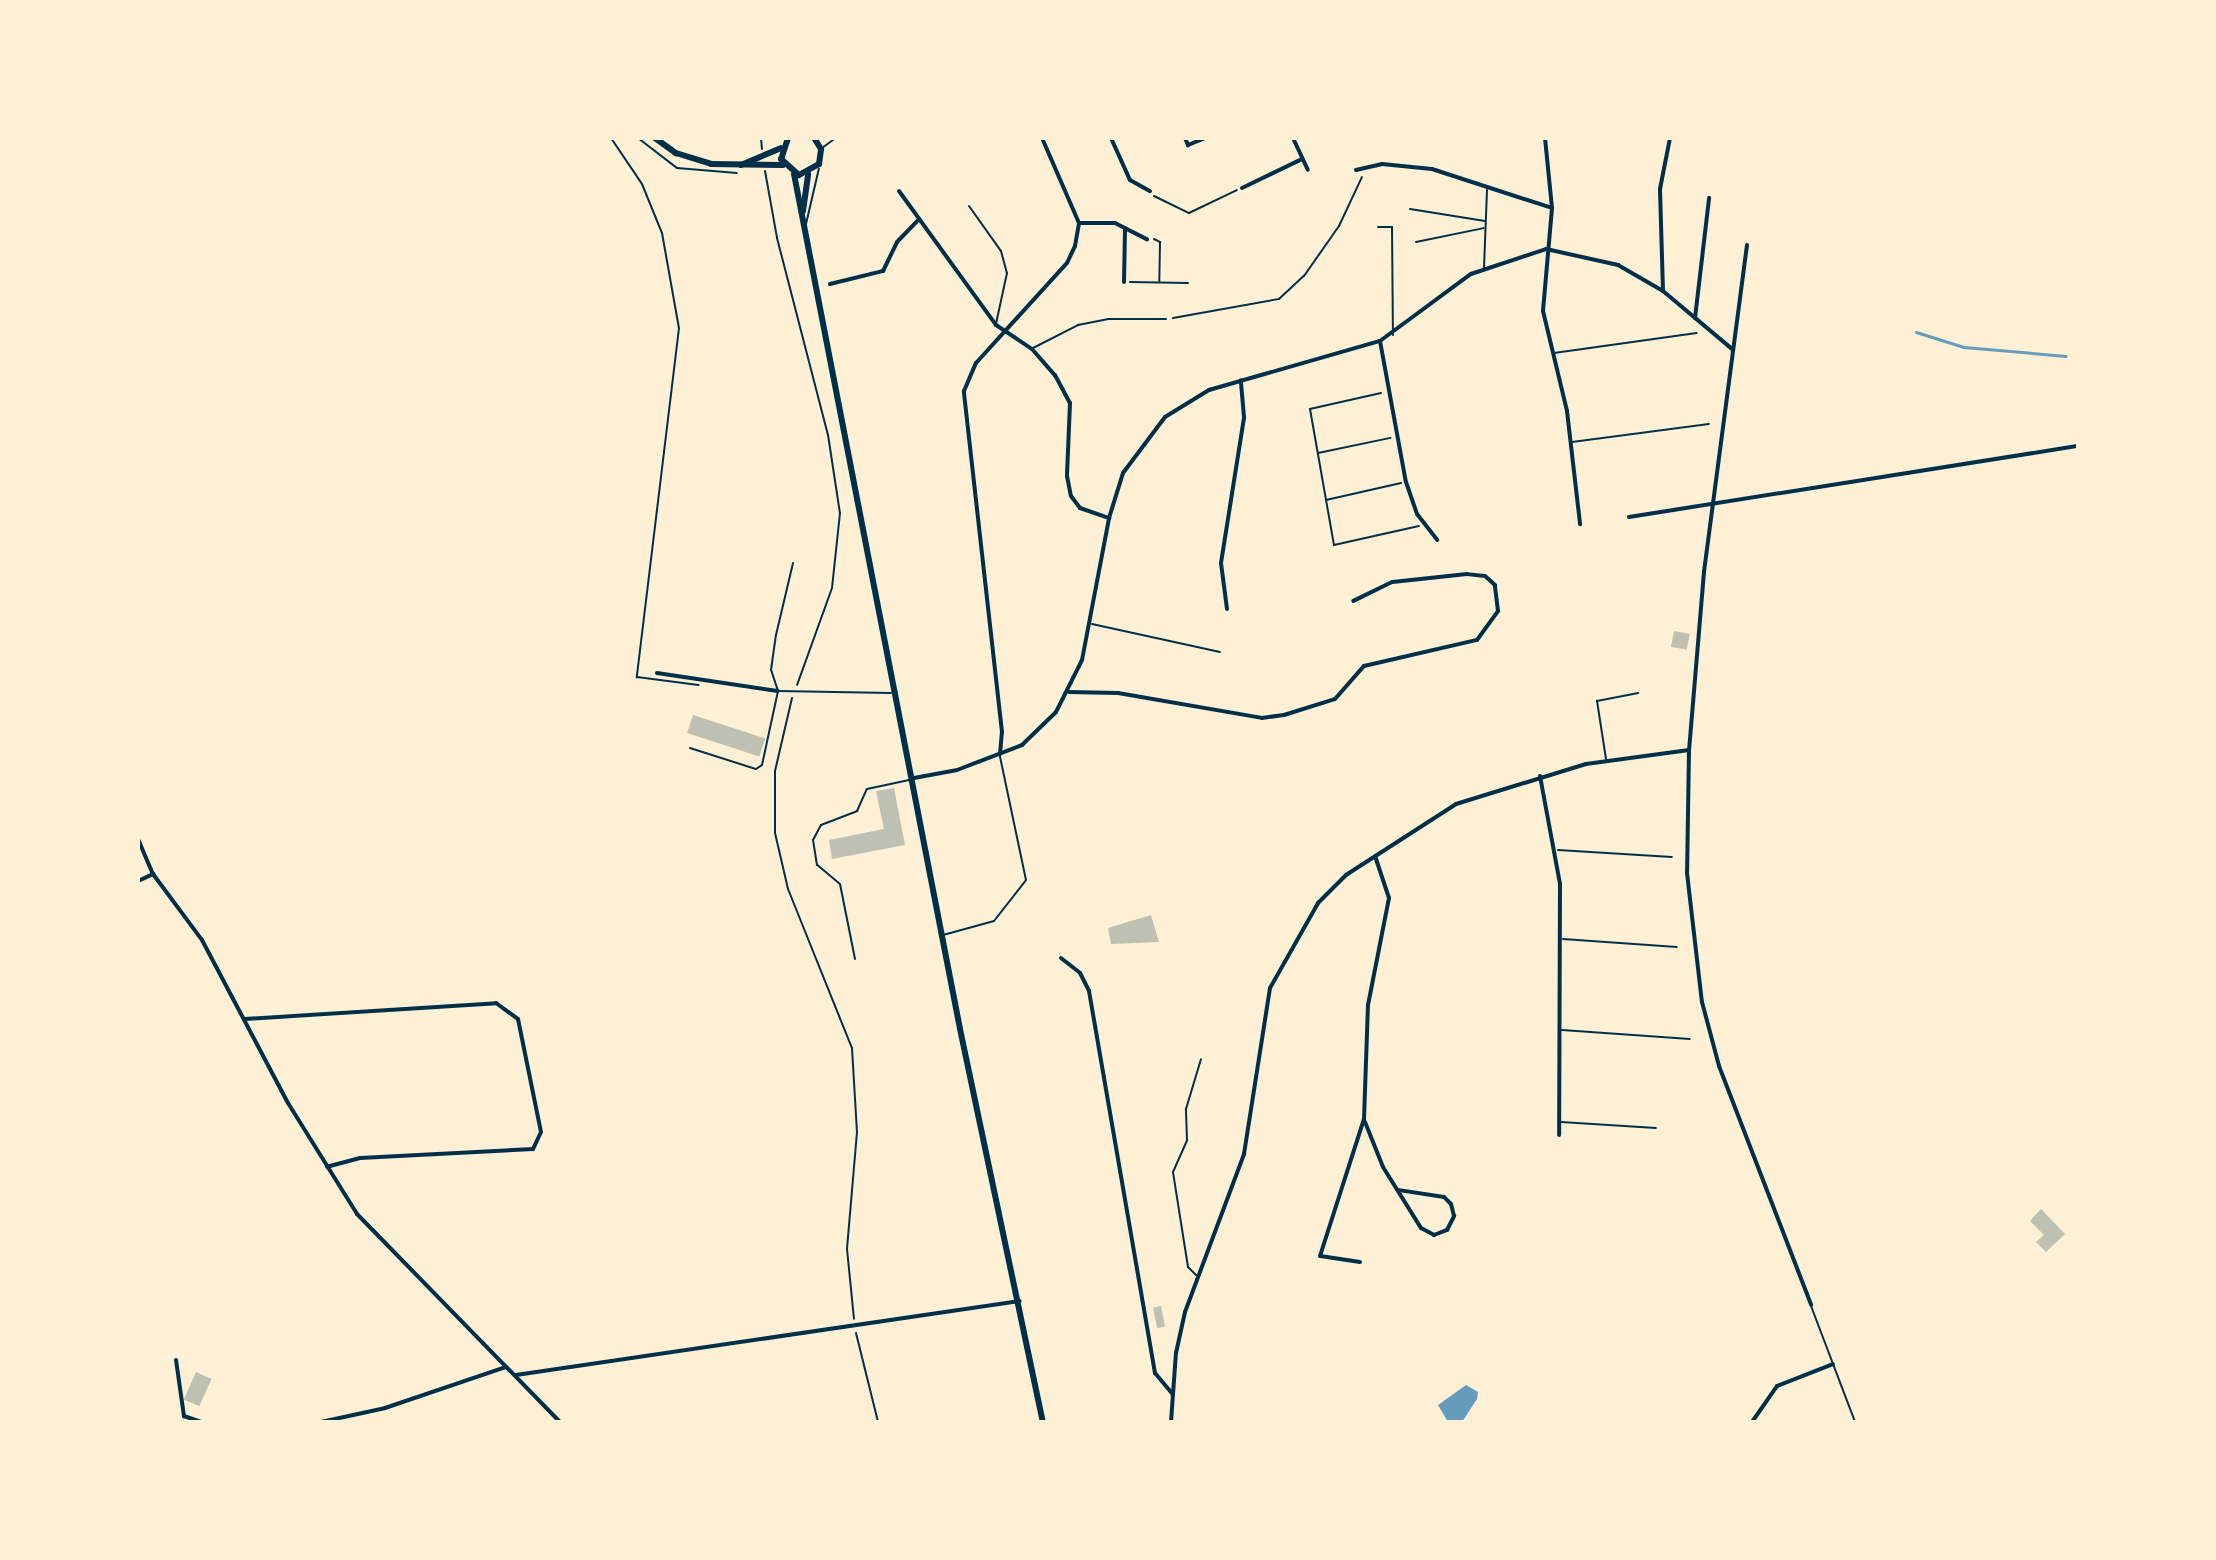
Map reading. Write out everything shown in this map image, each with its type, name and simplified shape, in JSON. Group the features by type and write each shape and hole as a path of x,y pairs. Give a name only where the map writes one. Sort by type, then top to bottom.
{"main road":[{"path":"655,138 689,159 737,166 752,163 778,150 788,138"},
{"path":"802,219 808,174 819,164 821,149 817,139"},
{"path":"778,150 781,165"},
{"path":"752,163 781,165 794,174 808,174"},
{"path":"794,174 914,778 942,936 1043,1422"}],"street":[{"path":"1000,754 1002,732 964,391 976,363 1067,263 1079,223 1042,138"},
{"path":"1111,138 1130,180 1150,191"},
{"path":"1185,138 1188,145 1205,138"},
{"path":"1293,138 1308,170"},
{"path":"1545,138 1552,208 1546,249 1543,311 1571,442 1580,524"},
{"path":"1663,291 1660,189 1670,138"},
{"path":"1242,188 1302,159"},
{"path":"1356,170 1410,165 1552,208"},
{"path":"899,191 917,221 996,325 1032,349 1070,403 1067,476 1071,496 1080,508 1109,518"},
{"path":"1695,318 1709,198"},
{"path":"830,284 883,271 897,242 917,221"},
{"path":"1079,223 1115,223 1147,239"},
{"path":"1124,282 1125,228"},
{"path":"1747,245 1711,505 1689,750 1687,873 1702,1002 1735,1116 1811,1305"},
{"path":"914,778 1000,754 1042,729 1069,692 1092,624 1109,518 1130,461 1165,417 1209,390 1380,341 1393,335 1484,269 1546,249 1618,265 1663,291 1732,349"},
{"path":"1380,341 1395,437 1406,482 1424,525 1437,540"},
{"path":"1227,609 1221,563 1244,417 1241,380"},
{"path":"1629,517 2078,446"},
{"path":"1069,692 1118,693 1206,711 1284,715 1335,699 1364,666 1477,640 1498,611 1495,585 1485,576 1467,574 1392,582 1353,601"},
{"path":"657,673 778,691"},
{"path":"1171,1422 1176,1353 1197,1276 1244,1154 1264,1014 1279,965 1318,903 1375,856 1456,804 1540,776 1607,760 1689,750"},
{"path":"1540,776 1558,850 1562,939 1559,1135"},
{"path":"138,839 153,874 202,940 327,1167 365,1223 560,1422"},
{"path":"1360,1262 1320,1256 1364,1119 1368,1005 1389,898 1375,856"},
{"path":"138,881 153,874"},
{"path":"1061,958 1080,973 1089,991 1155,1373 1172,1393"},
{"path":"245,1019 496,1003 518,1019 541,1132 533,1149 360,1158 327,1167"},
{"path":"1364,1119 1370,1142 1398,1190 1421,1228 1434,1235 1447,1230 1454,1216 1444,1197 1398,1190"},
{"path":"516,1375 855,1328 1020,1301"},
{"path":"176,1360 184,1416 201,1422"},
{"path":"1752,1422 1777,1386 1833,1364"},
{"path":"321,1422 385,1408 506,1367"}],"lane":[{"path":"821,149 836,138"},
{"path":"804,229 819,164"},
{"path":"1484,269 1487,186"},
{"path":"969,206 1001,251 1007,273 996,325"},
{"path":"1410,209 1486,221"},
{"path":"1378,227 1392,227 1393,335"},
{"path":"1416,242 1485,228"},
{"path":"1032,349 1078,325 1108,319 1166,319"},
{"path":"1553,353 1697,333"},
{"path":"1571,442 1709,424"},
{"path":"690,748 756,769 762,765 778,691 771,670 793,563"},
{"path":"1092,624 1220,652"},
{"path":"778,691 896,693"},
{"path":"1607,760 1597,701 1638,693"},
{"path":"942,936 994,921 1026,880 1000,754"},
{"path":"855,959 840,884 817,865 813,840 821,825 857,811 867,789 914,778"},
{"path":"1558,850 1672,857"},
{"path":"1562,939 1677,947"},
{"path":"1561,1030 1690,1039"},
{"path":"1197,1276 1188,1267 1173,1172 1187,1140 1186,1109 1201,1059"},
{"path":"1560,1122 1656,1128"},
{"path":"1811,1305 1855,1422"}],"path":[{"path":"611,138 642,184 662,233 679,328 637,677 692,688 701,681"},
{"path":"761,138 762,146"},
{"path":"1166,319 1279,299 1323,250 1371,167"},
{"path":"766,181 822,407 840,513 832,588 794,693 775,771 775,833 788,889 852,1048 857,1132 847,1249 855,1328 878,1422"},
{"path":"1150,191 1160,203 1189,213 1242,188"},
{"path":"1147,239 1160,242 1159,282"},
{"path":"1124,282 1188,283"},
{"path":"1388,392 1310,409 1334,545 1424,525"},
{"path":"1318,453 1395,437"},
{"path":"1326,500 1406,482"}],"water":[{"path":"1466,1385 1478,1392 1477,1399 1462,1422 1448,1422 1438,1405"}],"building":[{"path":"1674,631 1690,634 1687,650 1671,647"},
{"path":"693,715 765,738 759,757 687,733"},
{"path":"894,788 905,845 832,859 829,840 884,829 876,791"},
{"path":"1151,915 1159,942 1111,944 1108,928"},
{"path":"2041,1209 2065,1234 2046,1252 2036,1242 2044,1235 2030,1221"},
{"path":"1161,1306 1165,1327 1157,1328 1153,1308"},
{"path":"196,1372 212,1379 199,1406 184,1399"}],"waterway":[{"path":"1916,332 1964,347 2066,356"}]}
